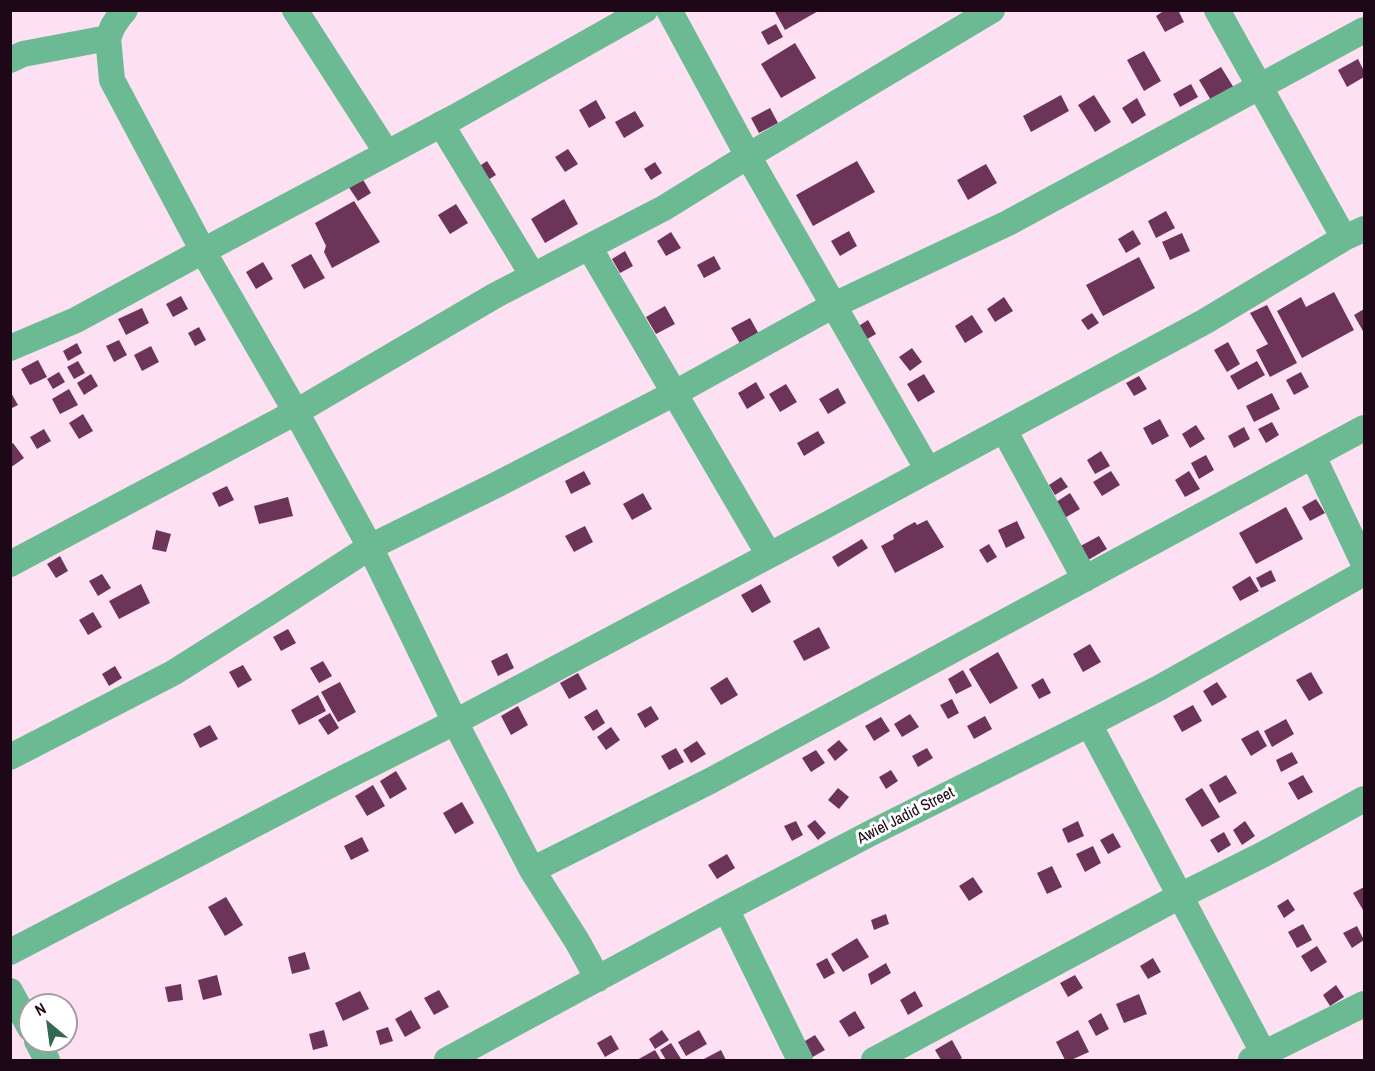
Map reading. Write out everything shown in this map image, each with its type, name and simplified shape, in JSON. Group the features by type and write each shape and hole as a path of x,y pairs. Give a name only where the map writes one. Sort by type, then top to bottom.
{"street":[{"path":"125,10 113,26 108,38 112,80 203,251 296,412 370,547 455,722 532,870 598,979"},
{"path":"296,10 387,153"},
{"path":"10,348 76,320 441,124 645,10"},
{"path":"669,10 748,156 928,470"},
{"path":"10,564 296,412 496,295 664,208 992,10"},
{"path":"10,952 455,722 928,470 1204,322 1354,233 1260,87 1217,10"},
{"path":"10,757 173,673 370,547 675,393 834,305 1008,223 1365,30"},
{"path":"10,60 23,54 108,38"},
{"path":"441,124 533,276"},
{"path":"589,247 769,555"},
{"path":"532,870 710,781 1365,428"},
{"path":"1004,429 1085,579"},
{"path":"1313,456 1365,564"},
{"name":"Awiel Jadid Street","path":"447,1060 871,833 1159,688 1365,573"},
{"path":"1089,724 1261,1058 1365,1004"},
{"path":"874,1060 1365,799"},
{"path":"726,909 800,1060"},
{"path":"10,991 18,1006"}],"building":[{"path":"774,10 820,10 785,30"},
{"path":"1165,10 1178,10 1184,22 1165,32 1156,16"},
{"path":"776,24 783,37 768,45 761,32"},
{"path":"795,43 816,78 781,98 761,64"},
{"path":"1144,51 1161,81 1144,91 1127,60"},
{"path":"1358,59 1364,71 1364,77 1347,87 1338,70"},
{"path":"1221,67 1234,88 1212,102 1199,80"},
{"path":"1191,84 1198,97 1180,107 1173,94"},
{"path":"1061,95 1069,111 1031,132 1023,116"},
{"path":"1094,95 1111,122 1095,132 1078,105"},
{"path":"1137,98 1146,115 1132,124 1122,108"},
{"path":"596,100 606,118 589,128 579,110"},
{"path":"770,108 778,123 759,133 751,118"},
{"path":"635,111 644,126 624,138 615,122"},
{"path":"568,149 578,164 565,172 555,157"},
{"path":"487,161 496,175 483,183 475,169"},
{"path":"857,161 875,192 813,226 796,195"},
{"path":"655,162 662,173 651,180 644,169"},
{"path":"986,164 997,183 968,200 957,180"},
{"path":"362,178 371,193 358,201 348,186"},
{"path":"564,199 578,224 545,243 531,219"},
{"path":"354,201 380,242 332,268 324,252 326,246 315,223"},
{"path":"456,204 468,223 450,234 438,215"},
{"path":"1166,211 1175,228 1156,238 1148,221"},
{"path":"1133,230 1141,244 1126,253 1118,239"},
{"path":"849,231 857,246 840,256 831,241"},
{"path":"671,232 681,248 666,256 657,241"},
{"path":"1182,233 1190,251 1170,260 1162,242"},
{"path":"625,251 633,266 620,273 612,259"},
{"path":"311,254 325,278 304,289 291,265"},
{"path":"714,256 721,269 704,278 697,265"},
{"path":"1139,257 1155,288 1103,316 1086,285"},
{"path":"263,262 273,279 256,289 246,272"},
{"path":"1334,292 1354,330 1302,358 1277,311 1301,297 1306,307"},
{"path":"181,296 188,309 173,317 166,304"},
{"path":"1004,297 1013,311 995,322 987,309"},
{"path":"1267,305 1297,363 1270,377 1256,350 1268,344 1250,313"},
{"path":"665,306 675,324 656,334 646,317"},
{"path":"142,308 149,323 126,335 118,319"},
{"path":"1364,309 1364,333 1354,315"},
{"path":"1092,313 1099,323 1088,330 1081,320"},
{"path":"972,315 983,332 965,343 955,326"},
{"path":"750,318 760,336 742,347 731,328"},
{"path":"868,320 876,334 862,342 854,329"},
{"path":"199,327 206,340 195,346 188,333"},
{"path":"119,340 127,355 114,362 106,346"},
{"path":"1228,342 1240,364 1227,372 1214,350"},
{"path":"77,343 82,353 68,361 63,351"},
{"path":"151,346 159,362 142,371 134,355"},
{"path":"912,348 922,362 910,371 899,357"},
{"path":"38,360 47,377 30,385 21,369"},
{"path":"78,361 85,373 74,379 67,367"},
{"path":"1257,361 1265,375 1238,390 1230,376"},
{"path":"59,372 65,382 53,389 47,379"},
{"path":"1301,372 1309,387 1294,395 1286,380"},
{"path":"91,374 98,386 84,395 77,383"},
{"path":"924,374 935,392 918,402 907,384"},
{"path":"1139,376 1147,389 1134,396 1126,383"},
{"path":"756,382 765,398 747,409 738,393"},
{"path":"786,384 797,402 780,412 769,394"},
{"path":"838,388 846,403 828,414 819,399"},
{"path":"69,389 78,405 60,414 52,399"},
{"path":"10,391 18,405 10,409"},
{"path":"1272,393 1280,409 1254,422 1246,406"},
{"path":"83,414 93,431 79,439 69,423"},
{"path":"1160,419 1169,436 1152,445 1143,428"},
{"path":"1272,422 1279,435 1266,443 1258,429"},
{"path":"1196,425 1205,439 1190,448 1182,434"},
{"path":"1244,427 1250,439 1234,448 1228,436"},
{"path":"44,429 51,441 37,449 30,437"},
{"path":"818,431 825,443 804,456 797,443"},
{"path":"13,443 24,458 10,468 10,445"},
{"path":"1101,451 1110,466 1095,474 1087,460"},
{"path":"1206,455 1214,470 1199,479 1191,463"},
{"path":"584,471 591,484 571,494 565,481"},
{"path":"1111,471 1120,485 1102,496 1093,482"},
{"path":"1189,471 1200,489 1185,497 1175,480"},
{"path":"1061,477 1068,487 1055,495 1049,485"},
{"path":"227,486 234,500 219,507 212,493"},
{"path":"643,493 652,509 632,520 623,504"},
{"path":"1070,493 1080,509 1063,519 1053,504"},
{"path":"288,497 293,516 259,524 254,506"},
{"path":"1316,499 1325,513 1310,521 1302,507"},
{"path":"1286,507 1303,539 1256,564 1239,533"},
{"path":"927,520 944,547 895,573 881,546 894,539 893,535 904,528 915,522 917,525"},
{"path":"1017,521 1025,538 1006,548 998,530"},
{"path":"585,526 593,542 574,552 565,536"},
{"path":"156,530 171,534 166,552 152,549"},
{"path":"1099,536 1107,549 1083,563 1075,549"},
{"path":"862,539 868,548 838,567 832,557"},
{"path":"989,544 997,557 987,563 979,550"},
{"path":"60,556 68,571 56,578 47,564"},
{"path":"1271,570 1276,581 1261,588 1256,578"},
{"path":"102,574 111,588 98,596 89,581"},
{"path":"1250,576 1259,591 1240,601 1232,587"},
{"path":"141,584 150,603 119,619 109,601"},
{"path":"761,584 771,602 752,613 741,595"},
{"path":"93,612 102,627 88,635 79,620"},
{"path":"819,627 830,648 804,661 793,641"},
{"path":"288,629 296,643 281,651 273,637"},
{"path":"1090,644 1101,662 1083,672 1073,654"},
{"path":"998,652 1018,688 990,704 969,669"},
{"path":"507,653 514,668 498,676 491,661"},
{"path":"323,661 332,676 319,683 310,668"},
{"path":"243,665 252,680 238,688 229,672"},
{"path":"115,666 122,678 109,686 102,674"},
{"path":"963,670 972,686 956,694 948,679"},
{"path":"1311,672 1323,693 1309,701 1296,680"},
{"path":"578,673 587,689 569,699 560,683"},
{"path":"727,677 738,695 721,705 710,688"},
{"path":"1043,678 1051,693 1039,699 1031,685"},
{"path":"340,682 356,712 338,722 321,692"},
{"path":"1217,682 1227,697 1212,706 1203,691"},
{"path":"318,695 326,711 299,725 291,710"},
{"path":"952,699 959,713 948,719 940,705"},
{"path":"1193,705 1202,721 1182,732 1173,716"},
{"path":"518,706 528,725 511,735 501,716"},
{"path":"651,706 659,719 645,728 637,714"},
{"path":"597,709 605,723 593,731 584,717"},
{"path":"330,713 339,728 328,735 318,720"},
{"path":"910,714 919,727 902,737 894,724"},
{"path":"985,716 992,729 974,739 967,726"},
{"path":"881,717 890,731 874,741 865,726"},
{"path":"1286,719 1294,734 1272,747 1264,731"},
{"path":"210,725 218,739 200,748 193,734"},
{"path":"611,727 620,740 606,750 597,737"},
{"path":"1258,730 1267,746 1251,756 1241,739"},
{"path":"839,740 848,750 835,761 827,750"},
{"path":"697,741 706,754 691,763 683,750"},
{"path":"676,748 684,762 669,770 661,756"},
{"path":"927,748 933,758 918,767 912,756"},
{"path":"816,750 825,763 811,772 802,758"},
{"path":"1292,752 1298,763 1281,772 1276,760"},
{"path":"891,770 898,781 886,789 879,777"},
{"path":"396,771 407,789 390,799 380,781"},
{"path":"1226,775 1237,793 1219,803 1209,785"},
{"path":"1303,775 1313,792 1298,800 1288,783"},
{"path":"373,785 385,806 367,816 355,796"},
{"path":"838,788 849,797 839,809 828,800"},
{"path":"1202,788 1220,817 1202,827 1185,799"},
{"path":"462,802 474,823 455,834 443,813"},
{"path":"815,820 826,833 818,840 807,826"},
{"path":"796,821 803,835 792,841 784,826"},
{"path":"1078,821 1084,836 1068,843 1062,829"},
{"path":"1245,821 1255,836 1242,845 1233,830"},
{"path":"1224,832 1231,845 1218,853 1210,840"},
{"path":"1113,833 1121,847 1108,854 1100,840"},
{"path":"362,837 369,851 351,860 344,846"},
{"path":"1093,846 1101,863 1085,872 1076,854"},
{"path":"727,854 735,868 717,879 708,865"},
{"path":"1052,866 1062,887 1047,894 1037,873"},
{"path":"973,877 983,892 969,901 959,886"},
{"path":"1364,887 1364,909 1363,910 1353,893"},
{"path":"226,897 243,925 225,936 208,907"},
{"path":"1288,899 1295,910 1284,918 1277,906"},
{"path":"886,914 889,924 874,930 871,920"},
{"path":"1303,924 1312,940 1297,948 1288,932"},
{"path":"1357,926 1364,940 1352,948 1343,933"},
{"path":"857,938 869,957 843,972 831,954"},
{"path":"1317,946 1327,962 1311,972 1301,956"},
{"path":"305,952 310,969 292,974 288,957"},
{"path":"827,958 835,973 824,979 816,964"},
{"path":"1153,958 1161,972 1148,979 1140,966"},
{"path":"886,963 891,973 871,985 868,974"},
{"path":"217,975 222,995 203,1000 198,980"},
{"path":"1075,975 1083,988 1068,997 1060,983"},
{"path":"181,984 183,1000 168,1002 165,987"},
{"path":"1336,985 1344,997 1330,1006 1323,995"},
{"path":"439,990 449,1007 434,1015 424,998"},
{"path":"360,991 369,1009 343,1021 335,1003"},
{"path":"915,991 923,1006 908,1015 900,1000"},
{"path":"1139,994 1147,1014 1124,1023 1116,1004"},
{"path":"411,1010 421,1028 405,1037 395,1019"},
{"path":"855,1011 865,1028 849,1037 839,1021"},
{"path":"1101,1013 1109,1029 1096,1036 1088,1021"},
{"path":"388,1027 393,1041 380,1045 376,1031"},
{"path":"324,1030 328,1046 313,1050 309,1034"},
{"path":"662,1030 669,1040 655,1049 649,1039"},
{"path":"699,1030 707,1044 686,1056 678,1042"},
{"path":"1078,1030 1089,1052 1071,1060 1065,1060 1056,1042"},
{"path":"611,1035 619,1049 605,1057 597,1043"},
{"path":"815,1035 825,1050 809,1059 800,1044"},
{"path":"952,1040 962,1058 941,1060 935,1050"},
{"path":"671,1043 681,1059 666,1060 660,1050"},
{"path":"655,1050 661,1060 637,1060"},
{"path":"721,1050 726,1060 702,1060"}]}
